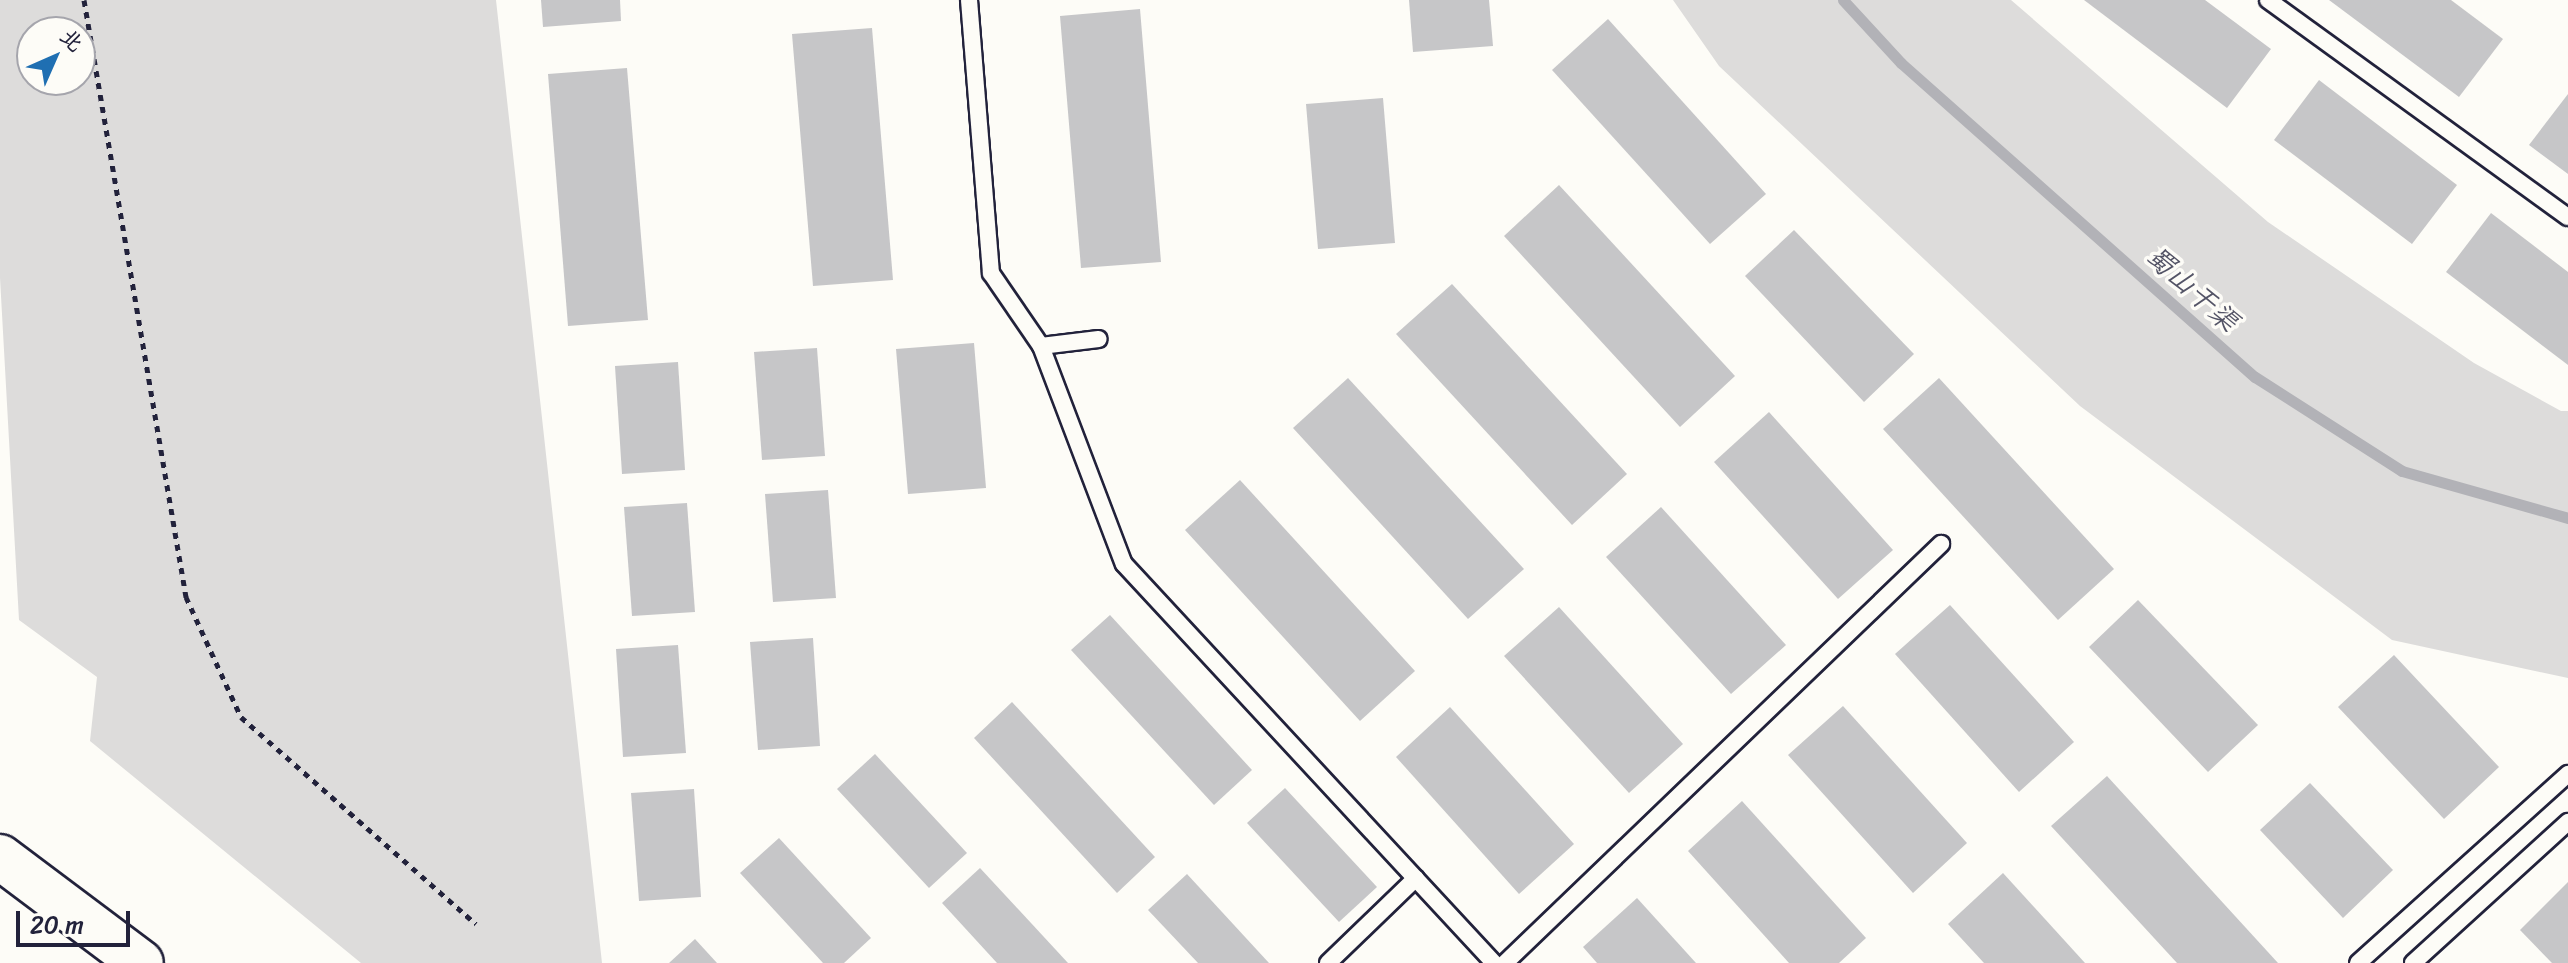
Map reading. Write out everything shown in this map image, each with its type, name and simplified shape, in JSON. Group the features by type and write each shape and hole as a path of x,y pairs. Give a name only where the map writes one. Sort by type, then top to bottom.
{"main road":[{"path":"0,857 141,963"}],"lane":[{"path":"969,0 991,273 1041,346 1124,564 1494,963"},
{"path":"2268,0 2568,217"},
{"path":"1041,346 1099,339"},
{"path":"1505,963 1941,544"},
{"path":"2358,963 2568,774"},
{"path":"2413,963 2568,822"},
{"path":"1328,963 1416,878"}],"path":[{"path":"84,0 186,597 241,717 476,924"}],"shaded area":[{"path":"0,0 496,0 602,963 361,963 90,741 97,677 19,620 0,278"},
{"path":"1673,0 2011,0 2268,222 2474,363 2561,411 2568,411 2568,678 2392,640 2080,406 1719,66"}],"building":[{"path":"541,0 620,0 621,21 543,27"},
{"path":"1409,0 1489,0 1493,46 1413,52"},
{"path":"2084,0 2205,0 2271,49 2227,108"},
{"path":"2329,0 2451,0 2503,39 2459,97"},
{"path":"1140,9 1161,262 1081,268 1060,16"},
{"path":"1608,19 1766,194 1710,244 1552,70"},
{"path":"872,28 893,280 813,286 792,34"},
{"path":"627,68 648,320 568,326 548,74"},
{"path":"2319,80 2457,185 2412,244 2274,140"},
{"path":"2568,94 2568,174 2529,145"},
{"path":"1383,98 1395,243 1318,249 1306,104"},
{"path":"1559,185 1735,376 1680,427 1504,236"},
{"path":"2491,213 2568,272 2568,365 2446,272"},
{"path":"1794,230 1914,354 1864,402 1745,276"},
{"path":"1452,284 1627,474 1572,525 1396,334"},
{"path":"974,343 986,488 908,494 896,349"},
{"path":"817,348 825,456 762,460 754,352"},
{"path":"678,362 685,470 622,474 615,366"},
{"path":"1348,378 1524,569 1468,619 1293,428"},
{"path":"1939,378 2114,569 2058,620 1883,429"},
{"path":"1769,412 1893,550 1838,599 1714,462"},
{"path":"1240,480 1415,671 1360,721 1185,530"},
{"path":"828,490 836,598 773,602 765,494"},
{"path":"687,503 695,612 632,616 624,507"},
{"path":"1661,507 1786,645 1731,694 1606,557"},
{"path":"2138,600 2258,725 2208,772 2089,647"},
{"path":"1950,605 2074,742 2019,792 1895,654"},
{"path":"1559,607 1683,744 1629,793 1504,656"},
{"path":"1110,615 1252,770 1214,805 1071,650"},
{"path":"813,638 820,746 758,750 750,642"},
{"path":"678,645 686,753 623,757 616,649"},
{"path":"2394,655 2499,767 2444,819 2338,707"},
{"path":"1012,702 1155,857 1117,893 974,738"},
{"path":"1843,706 1967,843 1913,893 1788,755"},
{"path":"1450,707 1574,844 1519,894 1396,757"},
{"path":"875,754 967,853 929,888 837,789"},
{"path":"2107,776 2278,963 2177,963 2051,826"},
{"path":"2310,783 2393,870 2343,918 2260,830"},
{"path":"1285,788 1377,887 1339,922 1247,823"},
{"path":"694,789 701,897 639,901 631,793"},
{"path":"1742,801 1866,938 1839,963 1789,963 1688,851"},
{"path":"779,838 871,938 844,963 823,963 740,873"},
{"path":"980,868 1068,963 997,963 942,903"},
{"path":"2003,873 2085,963 1984,963 1948,924"},
{"path":"1187,874 1269,963 1198,963 1148,910"},
{"path":"2568,882 2568,963 2552,963 2520,930"},
{"path":"1637,898 1696,963 1597,963 1583,947"},
{"path":"695,939 717,963 669,963"}],"waterway":[{"name":"蜀山干渠","path":"1843,0 1901,63 2255,377 2402,471 2568,518"}]}
